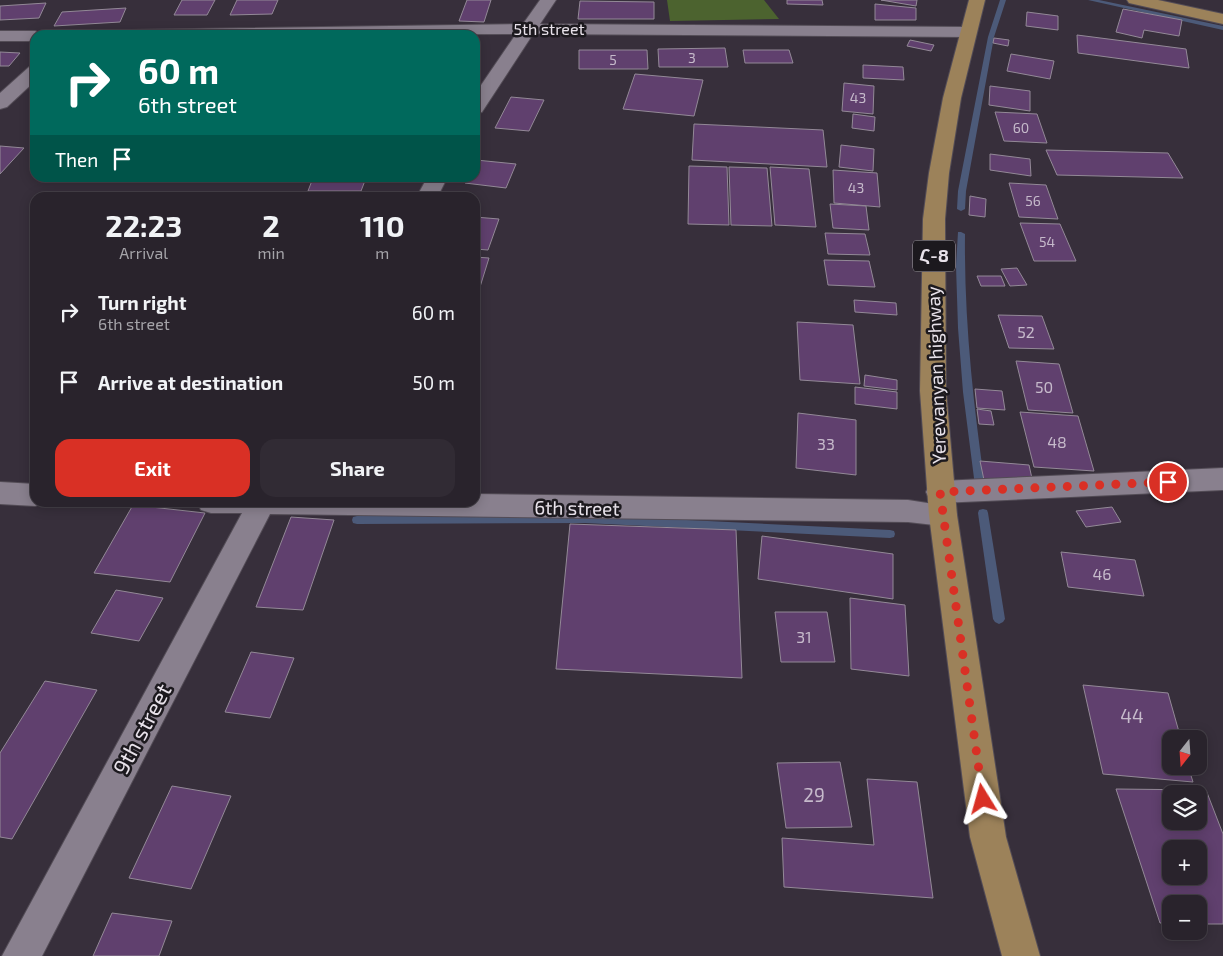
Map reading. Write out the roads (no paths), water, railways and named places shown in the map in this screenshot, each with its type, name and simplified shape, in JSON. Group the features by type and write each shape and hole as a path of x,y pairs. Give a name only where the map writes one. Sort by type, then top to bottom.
{"main road":[{"name":"Yerevanyan highway","path":"977,0 952,98 939,173 934,219 932,333 942,504 988,837 1021,956"},
{"path":"1135,0 1223,19"}],"street":[{"path":"480,101 548,0"},
{"name":"5th street","path":"462,30 968,32"},
{"path":"0,36 30,36"},
{"path":"0,103 30,76"},
{"name":"6th street","path":"480,506 908,511 942,504 1223,479"},
{"path":"0,493 30,495"},
{"name":"9th street","path":"21,956 259,507"}],"waterway":[{"path":"961,209 962,191 991,37 1003,0"},
{"path":"1091,0 1223,28"},
{"path":"961,234 960,266 965,360 980,486"},
{"path":"983,513 999,619"},
{"path":"357,520 585,519 890,534"}]}
